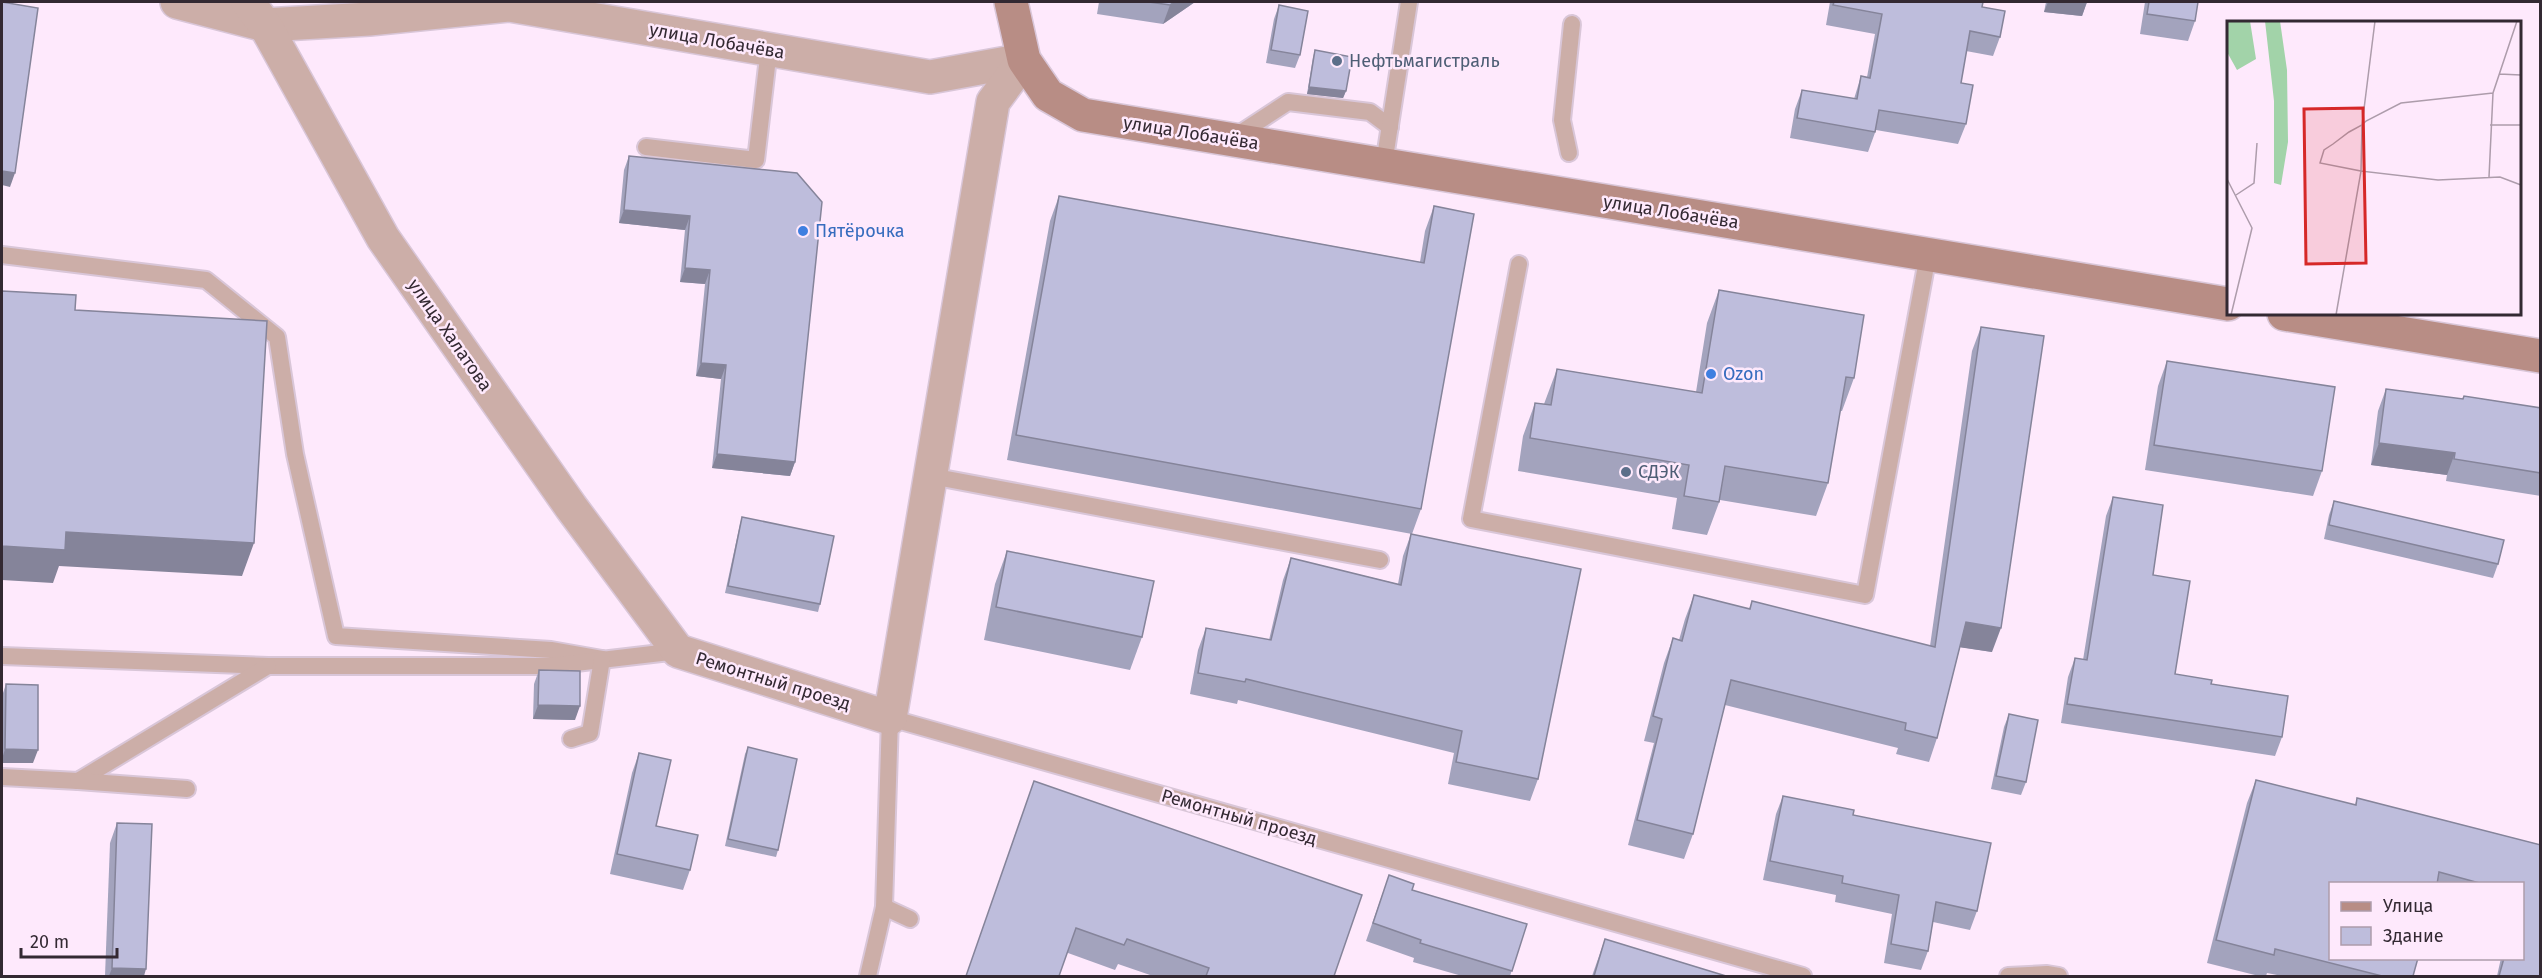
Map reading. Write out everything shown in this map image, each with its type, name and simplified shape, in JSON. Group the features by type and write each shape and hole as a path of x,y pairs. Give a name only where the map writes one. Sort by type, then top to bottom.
{"main road":[{"path":"1011,2 1024,60"},
{"name":"улица Лобачёва","path":"1024,60 1048,95 1083,115 2227,304"},
{"path":"2290,315 2541,356"}],"street":[{"name":"улица Лобачёва","path":"177,2 257,13 369,19 509,5 930,77 1024,60"},
{"name":"улица Халатова","path":"257,13 382,238 571,507 678,651"},
{"path":"890,718 993,102 1024,60"},
{"name":"Ремонтный проезд","path":"678,651 890,718"}],"lane":[{"path":"1384,164 1409,2"},
{"path":"1569,153 1562,120 1572,24"},
{"path":"646,147 756,160 769,50"},
{"path":"1230,140 1288,102 1370,112 1390,127"},
{"path":"2,255 206,280 277,337 295,454 336,636 551,650 602,659"},
{"path":"1519,264 1471,519 1865,595 1928,255"},
{"path":"931,476 1380,560"},
{"path":"2,656 267,666 550,666 678,651"},
{"path":"571,739 590,733 602,659"},
{"path":"78,781 267,666"},
{"path":"868,976 884,908 890,718"},
{"name":"Ремонтный проезд","path":"890,718 1803,976"},
{"path":"2,777 187,789"},
{"path":"884,908 910,919"},
{"path":"2008,976 2047,974 2059,976"}],"building":[{"path":"2,2 38,8 15,173 2,171"},
{"path":"1149,2 1174,2 1170,5"},
{"path":"1834,2 1983,2 1982,7 2005,11 2000,37 1970,31 1961,83 1973,85 1966,124 1879,110 1875,132 1797,118 1802,90 1857,99 1861,76 1870,78 1882,14 1833,5"},
{"path":"2149,2 2198,2 2195,21 2147,14"},
{"path":"1279,5 1308,11 1300,55 1271,50"},
{"path":"1315,50 1352,57 1346,91 1309,87"},
{"path":"629,156 797,173 822,202 795,462 717,454 726,365 701,363 710,270 685,268 690,216 624,210"},
{"path":"1059,196 1424,263 1434,206 1474,214 1421,509 1016,435"},
{"path":"1719,290 1864,315 1854,378 1846,377 1828,483 1725,466 1719,502 1684,496 1689,465 1530,438 1535,403 1551,405 1557,369 1702,393"},
{"path":"2,291 76,295 75,310 267,321 254,543 66,532 65,550 2,546"},
{"path":"1981,327 2044,336 2001,628 1966,622 1937,738 1905,730 1906,723 1731,680 1693,834 1637,820 1662,719 1653,716 1673,638 1682,641 1694,595 1750,609 1752,601 1935,647"},
{"path":"2167,361 2335,387 2322,471 2154,445"},
{"path":"2386,389 2463,399 2464,396 2541,408 2541,473 2454,459 2455,453 2379,443"},
{"path":"2113,497 2163,505 2153,575 2190,581 2175,674 2212,680 2211,684 2288,696 2282,737 2067,704 2075,658 2087,660"},
{"path":"2334,501 2504,540 2498,564 2329,525"},
{"path":"742,517 834,536 820,604 728,586"},
{"path":"1411,534 1581,569 1538,779 1456,762 1462,731 1246,679 1245,682 1198,673 1206,628 1271,640 1291,558 1401,585"},
{"path":"1007,551 1154,581 1142,637 996,607"},
{"path":"539,670 580,671 580,706 538,705"},
{"path":"6,684 38,685 38,750 5,749"},
{"path":"2009,714 2038,720 2026,782 1996,776"},
{"path":"748,747 797,759 778,850 728,839"},
{"path":"639,753 671,760 656,826 698,835 690,870 617,854"},
{"path":"2256,780 2356,805 2357,798 2541,845 2541,976 2499,976 2503,960 2524,960 2524,882 2476,882 2439,872 2437,882 2329,882 2329,960 2417,960 2413,976 2382,976 2275,949 2274,955 2216,940"},
{"path":"1034,781 1362,895 1334,976 1206,976 1209,968 1127,939 1124,945 1076,928 1059,976 966,976"},
{"path":"1783,796 1854,810 1853,815 1991,843 1977,911 1936,902 1928,951 1891,944 1899,895 1842,883 1843,876 1770,861"},
{"path":"117,823 152,824 146,969 112,968"},
{"path":"1389,875 1414,884 1412,890 1527,924 1512,971 1420,943 1421,940 1373,923"},
{"path":"1605,939 1726,976 1594,976"}],"place":[{"name":"Нефтьмагистраль","path":"1337,61"},
{"name":"Пятёрочка","path":"803,231"},
{"name":"Ozon","path":"1711,374"},
{"name":"СДЭК","path":"1626,472"}]}
